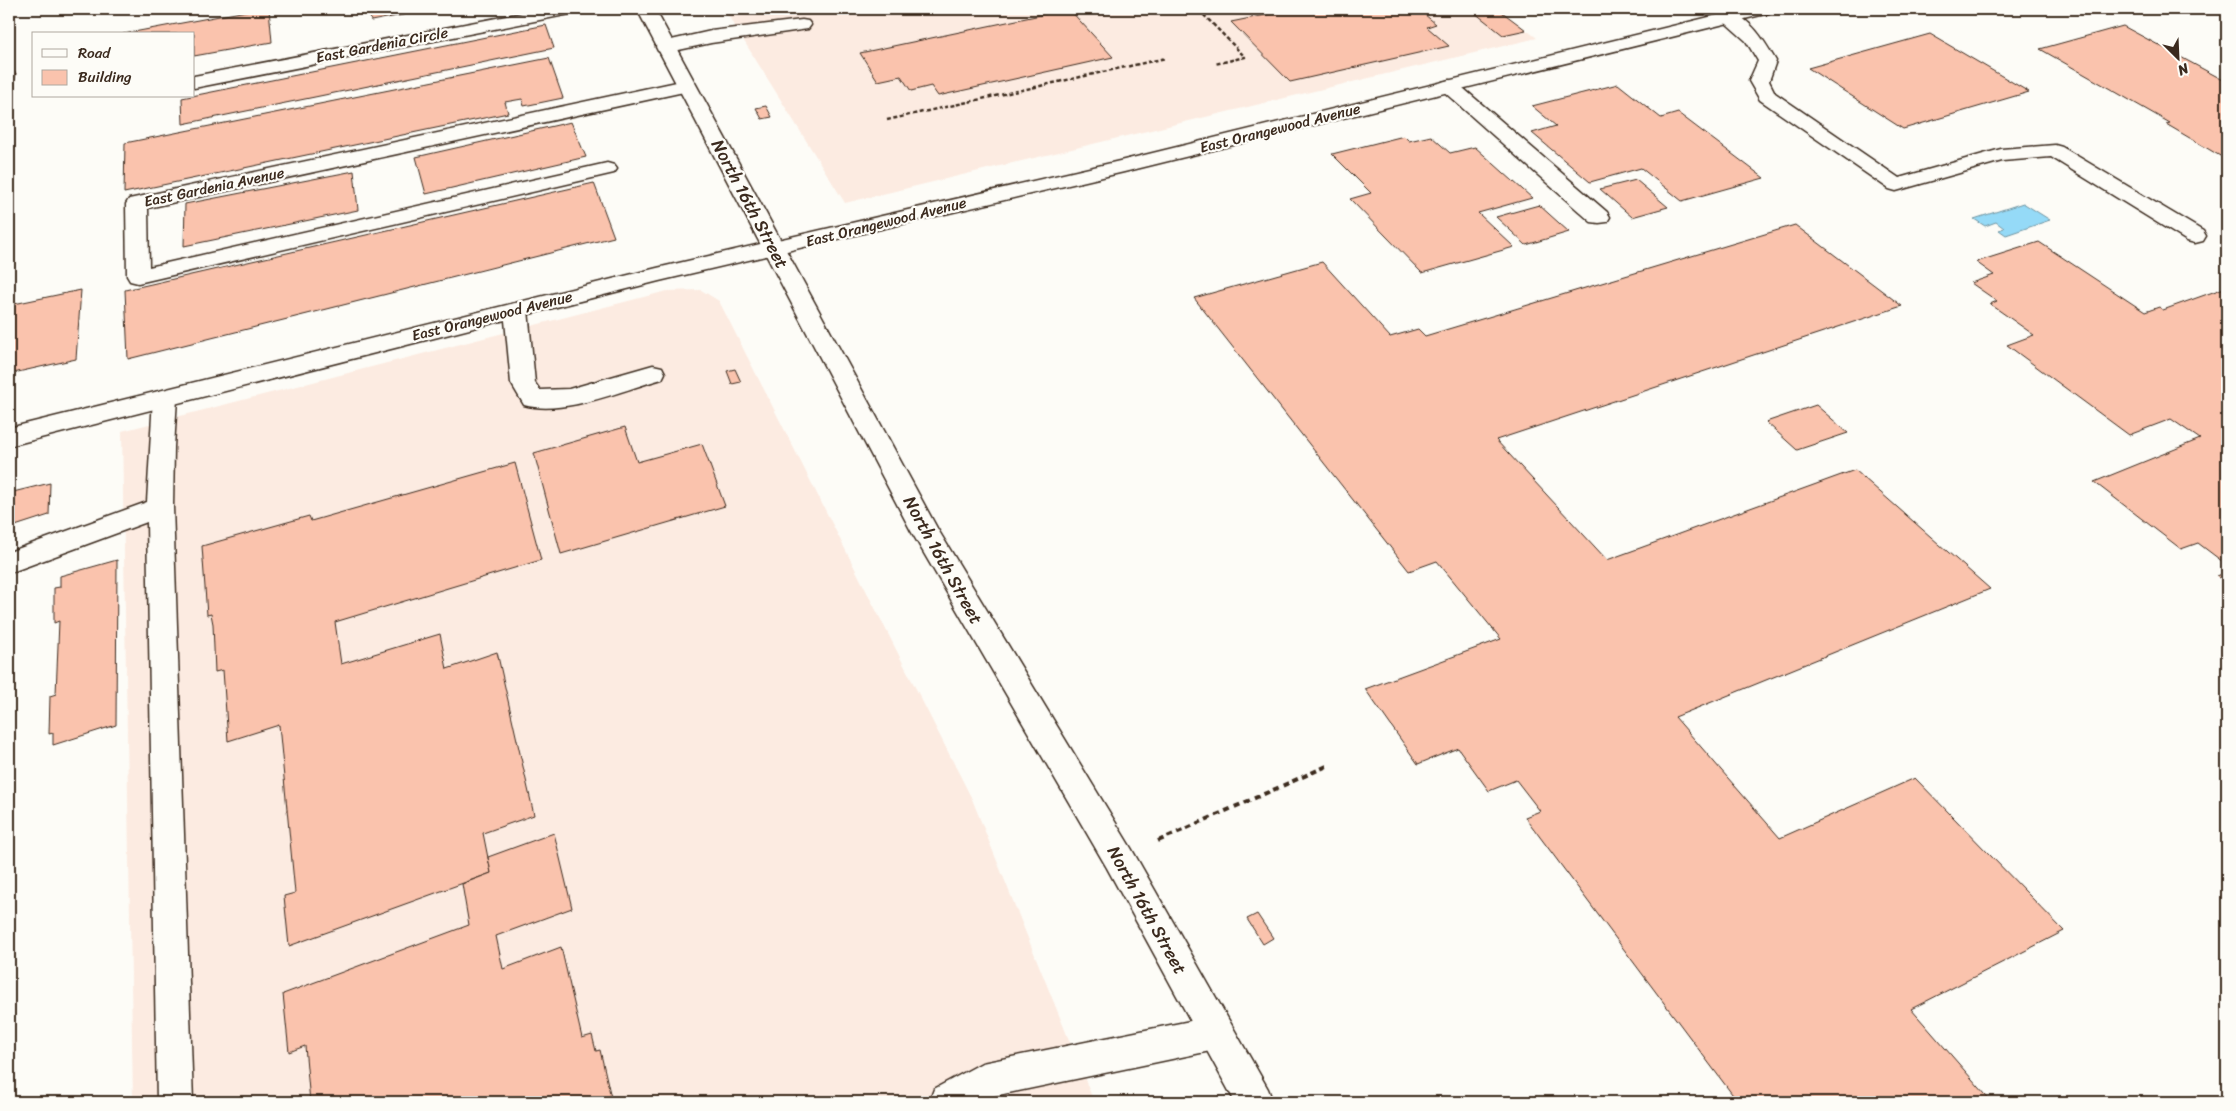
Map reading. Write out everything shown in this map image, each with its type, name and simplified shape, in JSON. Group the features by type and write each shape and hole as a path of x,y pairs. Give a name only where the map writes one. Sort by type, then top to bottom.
{"street":[{"name":"East Gardenia Circle","path":"195,82 570,9"},
{"name":"North 16th Street","path":"646,9 925,531 1119,858 1255,1102"},
{"name":"East Orangewood Avenue","path":"9,437 516,310 1763,9"},
{"path":"1728,18 1754,38 1766,61 1759,81 1767,96 1896,185 2002,154 2055,151 2195,236"},
{"path":"665,47 802,25"},
{"name":"East Gardenia Avenue","path":"608,170 138,276 137,204 686,86"},
{"path":"1449,86 1599,217"},
{"path":"516,310 524,383 532,399 569,397 653,373"},
{"path":"165,398 160,447 160,507 175,1102"},
{"path":"9,563 160,507"},
{"path":"947,1102 982,1081 1215,1033"}],"path":[{"path":"1199,10 1245,58 1215,64"},
{"path":"887,120 1166,58"},
{"path":"1119,858 1327,766"}],"shaded area":[{"path":"724,9 1498,9 1537,38 845,203"},
{"path":"701,290 719,301 972,799 1094,1102 133,1102 122,431 667,291"}],"water":[{"path":"2023,203 2050,220 2006,235 1999,230 2004,228 1996,222 1985,226 1974,219"}],"building":[{"path":"257,9 269,9 272,42 195,56 195,32 134,32"},
{"path":"368,9 434,9 371,21"},
{"path":"1069,9 1113,57 938,96 931,86 911,91 901,76 878,81 860,53"},
{"path":"1295,9 1418,9 1436,24 1427,27 1449,46 1290,82 1231,22"},
{"path":"1470,9 1498,9 1526,30 1503,35"},
{"path":"546,25 554,48 183,124 182,98 195,98 195,95"},
{"path":"2123,26 2227,82 2227,160 2166,124 2170,123 2040,49"},
{"path":"1930,34 2029,92 1903,129 1808,68"},
{"path":"549,58 563,98 524,106 522,99 505,102 508,113 124,193 125,143"},
{"path":"16,73 9,113 9,74"},
{"path":"1618,84 1661,118 1678,113 1764,178 1682,201 1641,168 1590,182 1532,133 1556,126 1532,106"},
{"path":"766,106 772,117 762,119 756,108"},
{"path":"571,122 586,157 426,194 416,157"},
{"path":"1404,136 1409,141 1431,136 1450,153 1475,147 1532,198 1478,213 1514,247 1422,273 1350,199 1371,193 1332,154"},
{"path":"354,171 358,210 184,246 185,204"},
{"path":"1636,180 1668,207 1632,217 1600,189"},
{"path":"594,183 614,237 128,359 125,290"},
{"path":"1539,205 1569,232 1526,245 1496,217"},
{"path":"1795,225 1902,306 1496,440 1607,560 1855,470 1990,589 1675,717 1780,838 1915,778 2064,931 1911,1009 1992,1102 1738,1102 1525,817 1540,811 1516,780 1489,791 1458,748 1418,764 1365,689 1501,639 1437,561 1409,571 1194,298 1322,262 1390,337 1418,329 1425,336"},
{"path":"2039,242 2145,312 2159,307 2163,310 2227,287 2227,565 2198,543 2181,549 2094,482 2200,439 2171,419 2129,435 2007,345 2034,335 1990,304 1997,301 1971,283 1994,275 1976,262"},
{"path":"81,290 76,359 9,374 9,305"},
{"path":"735,369 741,382 732,384 727,371"},
{"path":"1816,405 1848,433 1797,450 1766,422"},
{"path":"625,427 637,462 702,444 725,506 561,554 534,453"},
{"path":"515,463 541,560 335,622 341,664 440,634 447,669 497,652 534,815 483,833 491,873 289,946 284,896 295,893 279,725 228,741 223,670 215,672 213,624 211,614 207,615 202,546 309,516 311,521"},
{"path":"50,483 49,515 9,528 9,493"},
{"path":"117,560 116,725 53,745 53,733 49,734 50,696 56,694 59,621 54,623 54,588 60,587 60,576"},
{"path":"2227,572 2227,585 2217,576"},
{"path":"554,833 572,908 496,936 503,969 561,947 582,1038 592,1035 596,1051 600,1050 612,1102 310,1102 305,1046 289,1052 283,994 469,925 462,884 491,873 488,857"},
{"path":"1257,914 1273,938 1263,944 1247,919"}]}
